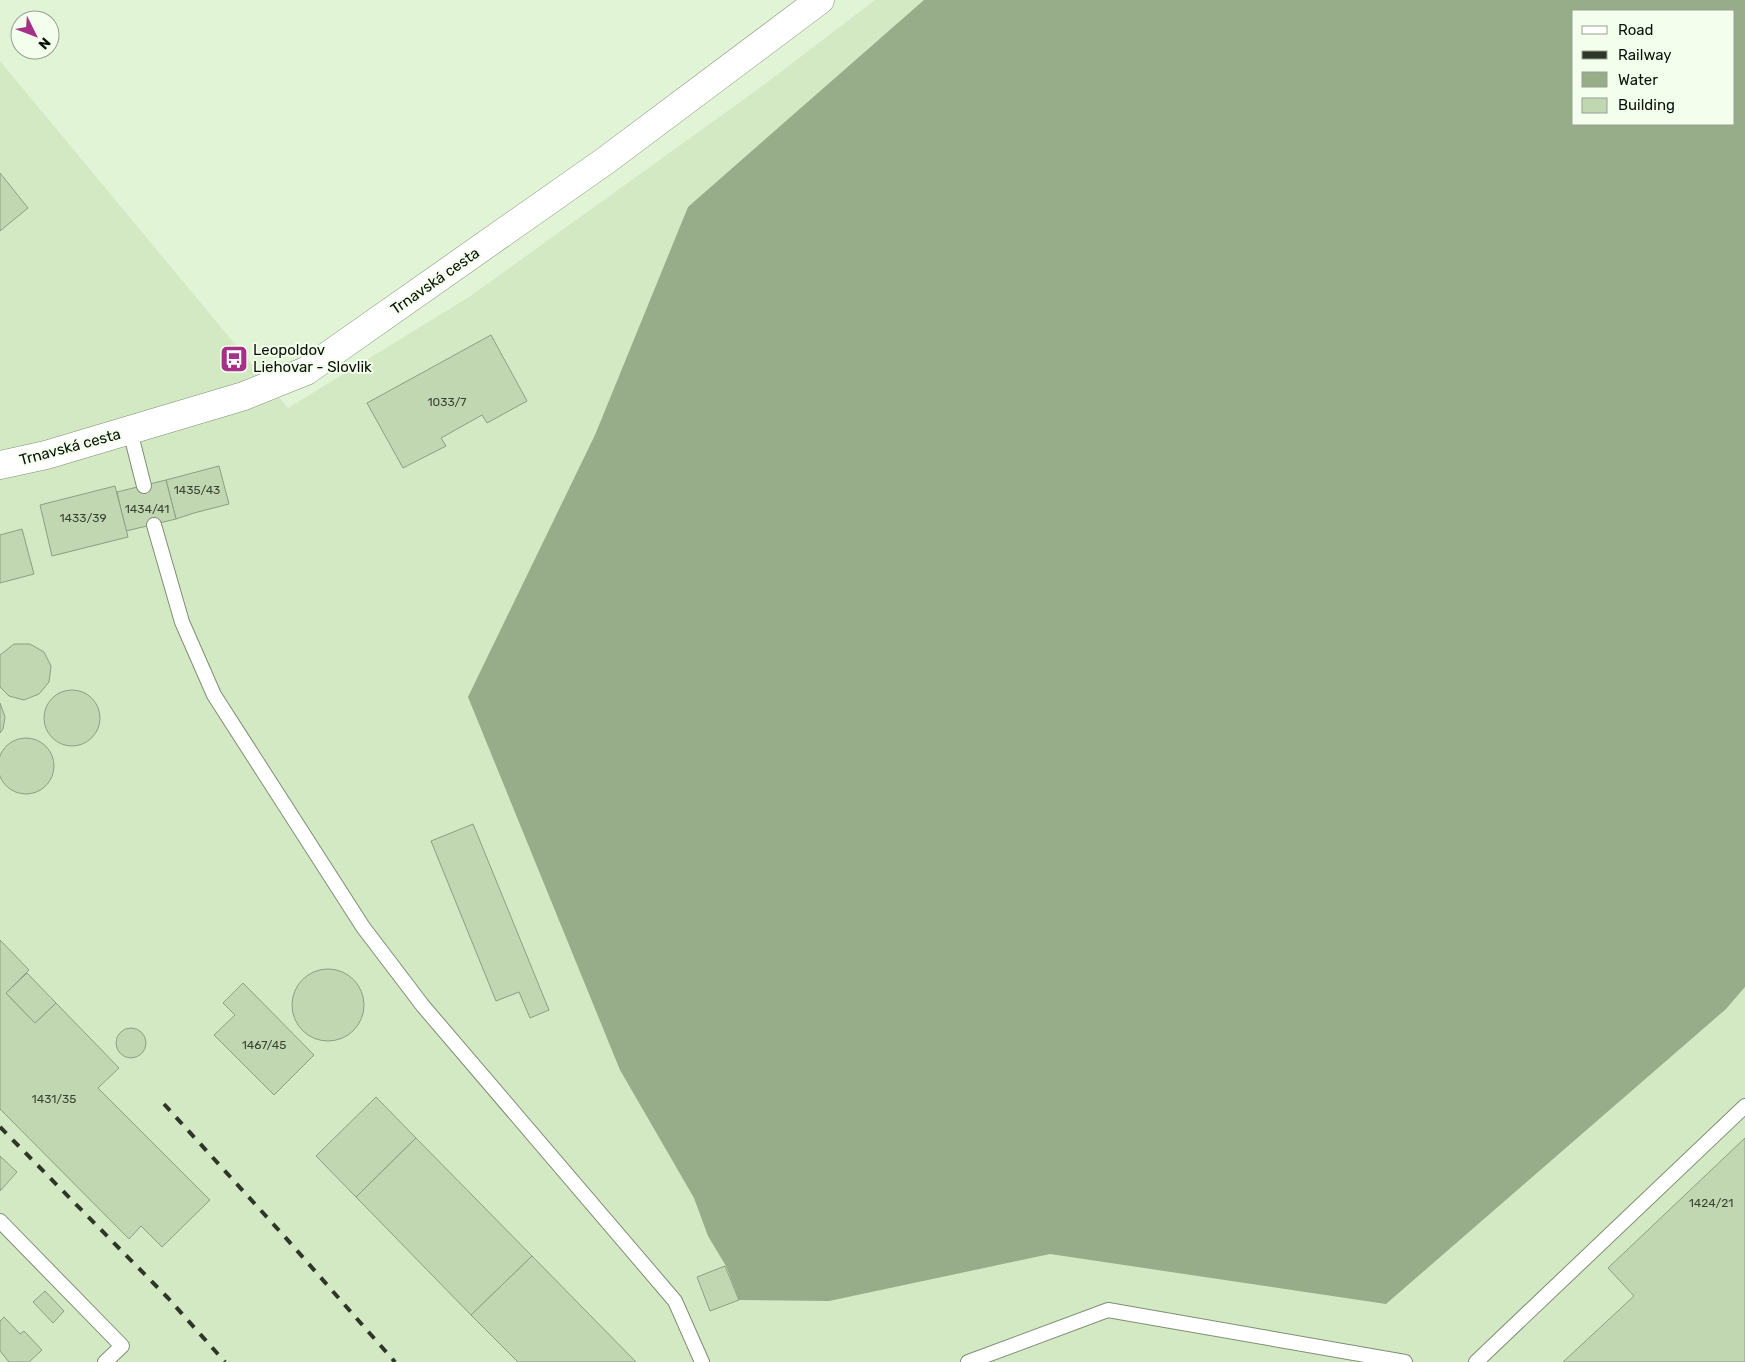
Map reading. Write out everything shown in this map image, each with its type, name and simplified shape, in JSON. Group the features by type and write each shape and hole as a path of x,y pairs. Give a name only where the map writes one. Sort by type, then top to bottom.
{"street":[{"name":"Trnavská cesta","path":"0,465 46,455 244,396 306,371 605,161 820,0"}],"lane":[{"path":"130,431 144,486"},
{"path":"154,525 182,622 214,695 363,927 423,1006 675,1301 702,1362"},
{"path":"1476,1362 1745,1106"},
{"path":"0,1221 122,1346 105,1362"},
{"path":"968,1362 1108,1310 1405,1362"}],"shaded area":[{"path":"875,0 1745,0 1745,1362 0,1362 0,61 288,408 469,297 761,87"}],"water":[{"path":"924,0 1745,0 1745,987 1726,1009 1386,1304 1050,1254 829,1301 739,1300 726,1266 708,1236 694,1198 620,1070 468,697 595,435 688,207"}],"building":[{"path":"0,173 28,208 0,231"},
{"path":"491,335 527,401 487,423 482,415 441,438 446,446 403,468 367,403"},
{"path":"219,466 229,504 176,519 166,480"},
{"path":"166,480 176,519 126,531 117,492"},
{"path":"115,486 128,537 52,556 40,505"},
{"path":"22,529 34,574 0,583 0,535"},
{"path":"14,644 30,644 44,652 51,666 49,682 39,694 24,700 9,696 0,687 0,655"},
{"path":"72,690 83,692 92,698 98,707 100,718 98,729 92,738 83,744 72,746 61,744 52,738 46,729 44,718 46,707 52,698 61,692"},
{"path":"0,703 5,717 3,729 0,733"},
{"path":"26,738 41,743 49,751 53,761 53,771 49,781 41,789 26,794 11,789 3,781 -1,771 -1,761 3,751 11,743"},
{"path":"473,824 549,1010 530,1018 519,992 496,1001 431,841"},
{"path":"0,940 29,970 6,993 35,1023 56,1003 119,1068 98,1088 210,1200 162,1247 141,1226 129,1239 0,1109"},
{"path":"328,969 348,975 358,985 364,1005 358,1025 348,1035 328,1041 308,1035 298,1025 292,1005 298,985 308,975"},
{"path":"27,973 56,1003 35,1023 6,993"},
{"path":"243,983 314,1055 274,1095 214,1035 235,1015 223,1003"},
{"path":"131,1028 142,1032 146,1043 142,1054 131,1058 120,1054 116,1043 120,1032"},
{"path":"376,1097 416,1138 356,1197 316,1156"},
{"path":"416,1138 532,1256 471,1315 356,1197"},
{"path":"1745,1138 1745,1362 1563,1362 1634,1296 1608,1268"},
{"path":"0,1156 17,1172 0,1191"},
{"path":"532,1256 636,1362 518,1362 471,1315"},
{"path":"725,1266 739,1300 710,1311 697,1277"},
{"path":"45,1291 64,1311 53,1323 33,1302"},
{"path":"4,1317 20,1334 24,1331 42,1350 29,1362 9,1362 0,1351 0,1321"}],"railway":[{"path":"164,1104 395,1362"},
{"path":"0,1127 168,1298 225,1362"}],"place":[{"name":"Leopoldov Liehovar - Slovlik","path":"234,359"}]}
